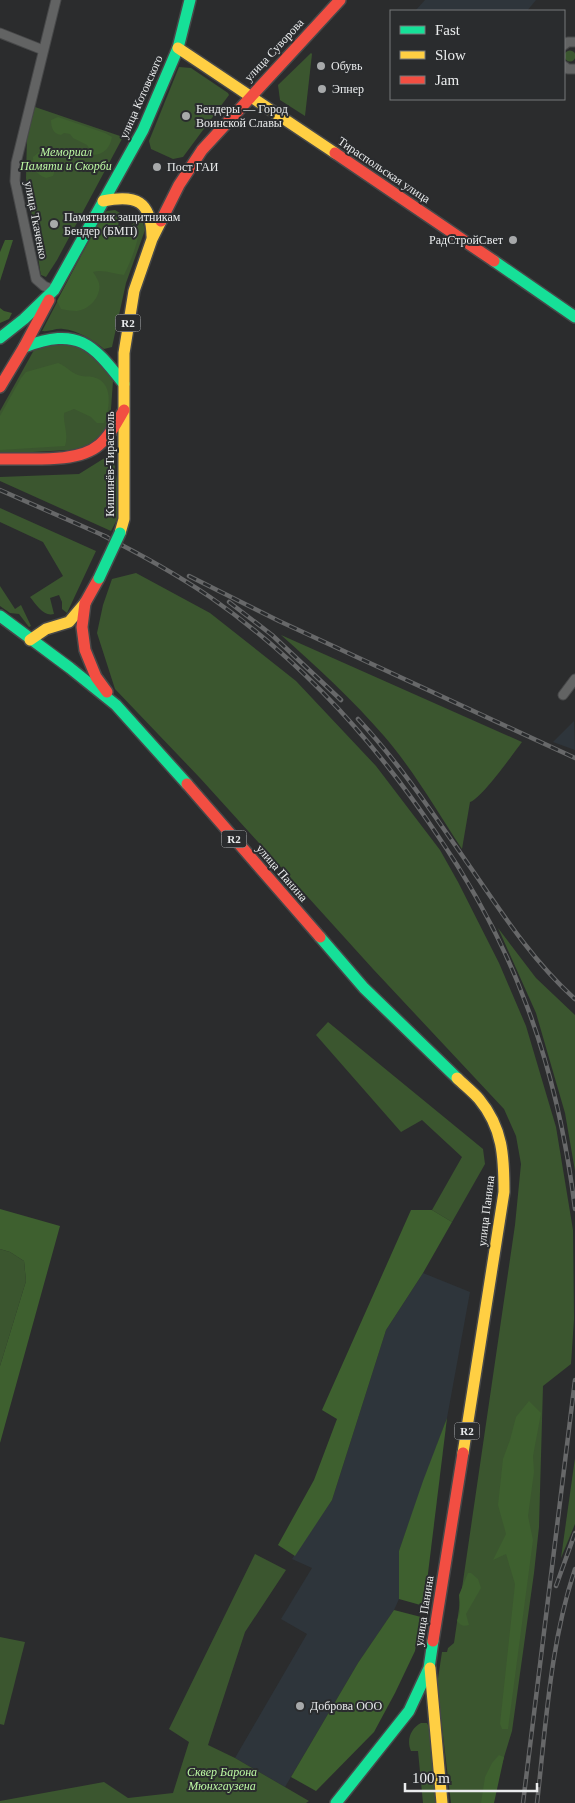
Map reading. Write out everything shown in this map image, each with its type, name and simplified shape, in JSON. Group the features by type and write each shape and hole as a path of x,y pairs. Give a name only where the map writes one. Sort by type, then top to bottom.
{"main road":[{"name":"улица Котовского","path":"103,200 143,130 178,48 190,0"},
{"name":"улица Суворова","path":"152,239 179,185 202,150 340,0"},
{"name":"Тираспольская улица","path":"178,48 575,317"},
{"name":"R2","path":"103,200 118,196 128,196 141,203 151,214 153,223 152,239"},
{"path":"0,386 24,347 103,200"},
{"name":"Кишинёв-Тирасполь","path":"116,706 96,677 85,650 82,627 85,603 120,533 124,519 124,353 129,316 137,283 152,239"},
{"path":"0,338 24,319 54,290"},
{"path":"24,347 42,340 59,337 75,339 89,345 100,354 124,384"},
{"path":"0,459 85,454 97,447 109,435 124,410"},
{"path":"30,640 46,629 69,622 85,603"},
{"name":"R2","path":"0,616 70,668 116,706"},
{"name":"улица Панина","path":"116,706 197,795 350,974 480,1100 499,1133 504,1163 504,1192 430,1668 409,1711 336,1803"},
{"path":"430,1668 442,1803"}],"street":[{"name":"улица Ткаченко","path":"54,290 44,286 36,279 15,181 19,145 56,0"},
{"path":"0,33 43,50"},
{"path":"563,695 575,679"}],"shaded area":[{"path":"425,0 536,0 528,10 416,10"},
{"path":"574,721 575,750 553,742"},
{"path":"423,1273 470,1292 447,1418 399,1551 399,1599 394,1610 358,1663 285,1787 235,1758 307,1634 281,1619 312,1568 292,1559 332,1500 386,1330"}],"green space":[{"path":"570,50 575,54 574,60 570,62 566,60 566,52"},
{"path":"311,53 305,116 280,100 278,85"},
{"path":"179,67 191,68 229,95 183,157 173,159 151,149 149,141"},
{"name":"Мемориал Памяти и Скорби","path":"35,107 123,137 46,277 41,275 26,178 27,136"},
{"path":"58,117 105,133 112,137 110,144 104,152 94,155 87,145 73,138 70,134 64,133 61,135 54,132 51,120"},
{"path":"39,152 50,155 57,164 53,176 46,178 39,175 35,170 33,157"},
{"path":"115,210 120,213 118,226 127,228 133,224 137,217 142,219 145,230 126,283 112,347 104,349 74,331 60,329 42,331 103,214 107,211"},
{"path":"106,218 119,218 118,226 127,228 133,224 139,230 135,248 124,275 104,271 93,272 99,282 99,293 94,302 82,310 61,309 57,301 99,222"},
{"path":"5,240 13,240 0,281 0,252"},
{"path":"0,308 12,313 9,319 0,323"},
{"path":"47,342 79,345 103,364 113,381 110,423 100,439 87,449 0,453 0,411 34,350"},
{"path":"58,363 75,374 93,377 104,384 109,396 109,403 104,423 97,423 91,417 74,409 64,413 65,446 0,450 0,416 21,378 26,372"},
{"path":"113,454 121,508 111,531 0,481 0,477 79,474"},
{"path":"0,508 96,551 67,613 62,609 59,595 50,598 54,614 43,612 30,597 63,576 43,542 0,522"},
{"path":"136,573 210,613 296,681 376,766 440,850 499,963 526,1026 556,1127 573,1230 574,1319 571,1364 543,1386 539,1527 534,1573 512,1731 490,1803 451,1803 437,1685 442,1652 447,1652 448,1648 454,1643 515,1225 521,1164 516,1136 504,1109 373,969 200,778 115,689 97,633 103,605 112,579"},
{"path":"0,586 15,609 21,605 31,626 29,627 19,614 10,613 0,606"},
{"path":"281,635 522,742 489,785 470,802 462,849 395,749 334,684"},
{"path":"498,928 536,978 575,1015 575,1171 565,1113 536,1013"},
{"path":"328,1022 483,1149 485,1164 452,1222 432,1210 462,1157 422,1120 401,1132 316,1035"},
{"path":"0,1209 60,1226 0,1443 0,1366 26,1281 24,1261 10,1252 0,1249"},
{"path":"411,1210 432,1210 452,1222 423,1273 386,1330 332,1500 295,1556 278,1545 314,1480 337,1419 322,1410"},
{"path":"0,1249 10,1252 24,1261 26,1281 0,1366"},
{"path":"529,1401 541,1413 533,1456 534,1472 528,1516 533,1540 508,1729 502,1729 500,1724 515,1584 506,1554 493,1560 506,1534 498,1505 503,1459 516,1417"},
{"path":"447,1418 424,1606 399,1599 399,1551"},
{"path":"575,1458 575,1524 561,1558"},
{"name":"Сквер Барона Мюнхгаузена","path":"255,1554 286,1570 245,1632 208,1745 235,1758 309,1801 306,1803 0,1803 0,1801 104,1782 128,1798 173,1793 189,1742 169,1729"},
{"path":"468,1573 471,1573 478,1579 481,1588 466,1614 469,1625 463,1626 457,1621 460,1612 459,1595"},
{"path":"394,1610 421,1617 415,1651 374,1732 316,1791 291,1777 358,1663"},
{"path":"0,1637 25,1642 4,1725 0,1724"},
{"path":"427,1723 429,1727 436,1803 423,1803 418,1751 411,1751 409,1743 410,1735 417,1725"},
{"path":"499,1755 504,1757 494,1803 481,1803 485,1777 492,1763"}],"railway":[{"path":"0,490 107,537"},
{"path":"102,535 158,564 210,597 275,648 334,704 362,735 413,799 449,852 473,892 495,932 523,996 533,1022 556,1101 567,1154 575,1209"},
{"path":"189,576 279,621 575,758"},
{"path":"229,602 272,635 341,700"},
{"path":"358,719 419,794 521,939 560,985 575,999"},
{"path":"523,1803 575,1380"},
{"path":"556,1586 575,1533"},
{"path":"537,1803 554,1655 575,1569"}],"traffic: fast":[{"path":"0,338 24,319 54,290 143,130 178,48 190,0"},
{"path":"494,261 575,317"},
{"path":"24,347 42,341 58,339 71,339 82,343 93,349 124,384"},
{"path":"99,578 120,533"},
{"path":"0,616 116,705 187,784"},
{"path":"320,937 364,988 457,1078"},
{"path":"336,1803 409,1711 429,1668 433,1641"}],"traffic: slow":[{"path":"178,48 335,153"},
{"path":"103,201 124,199 140,203 149,215 152,236"},
{"path":"120,533 124,519 124,353 134,291 152,239 161,221"},
{"path":"30,640 46,629 69,622 85,603"},
{"path":"457,1078 479,1099 493,1121 500,1143 504,1179 504,1192 463,1453"},
{"path":"430,1668 442,1803"}],"traffic: jam":[{"path":"161,221 179,185 202,150 340,0"},
{"path":"335,153 494,261"},
{"path":"0,387 49,300"},
{"path":"0,459 65,458 90,451 107,437 124,410"},
{"path":"99,578 85,603 82,627 85,650 96,677 107,692"},
{"path":"187,784 320,937"},
{"path":"433,1641 463,1453"}],"place":[{"name":"Обувь","path":"321,66"},
{"name":"Эпнер","path":"322,89"},
{"name":"Бендеры — Город Воинской Славы","path":"186,116"},
{"name":"Пост ГАИ","path":"157,167"},
{"name":"Памятник защитникам Бендер (БМП)","path":"54,224"},
{"name":"РадСтройСвет","path":"513,240"},
{"name":"Доброва ООО","path":"300,1706"}]}
